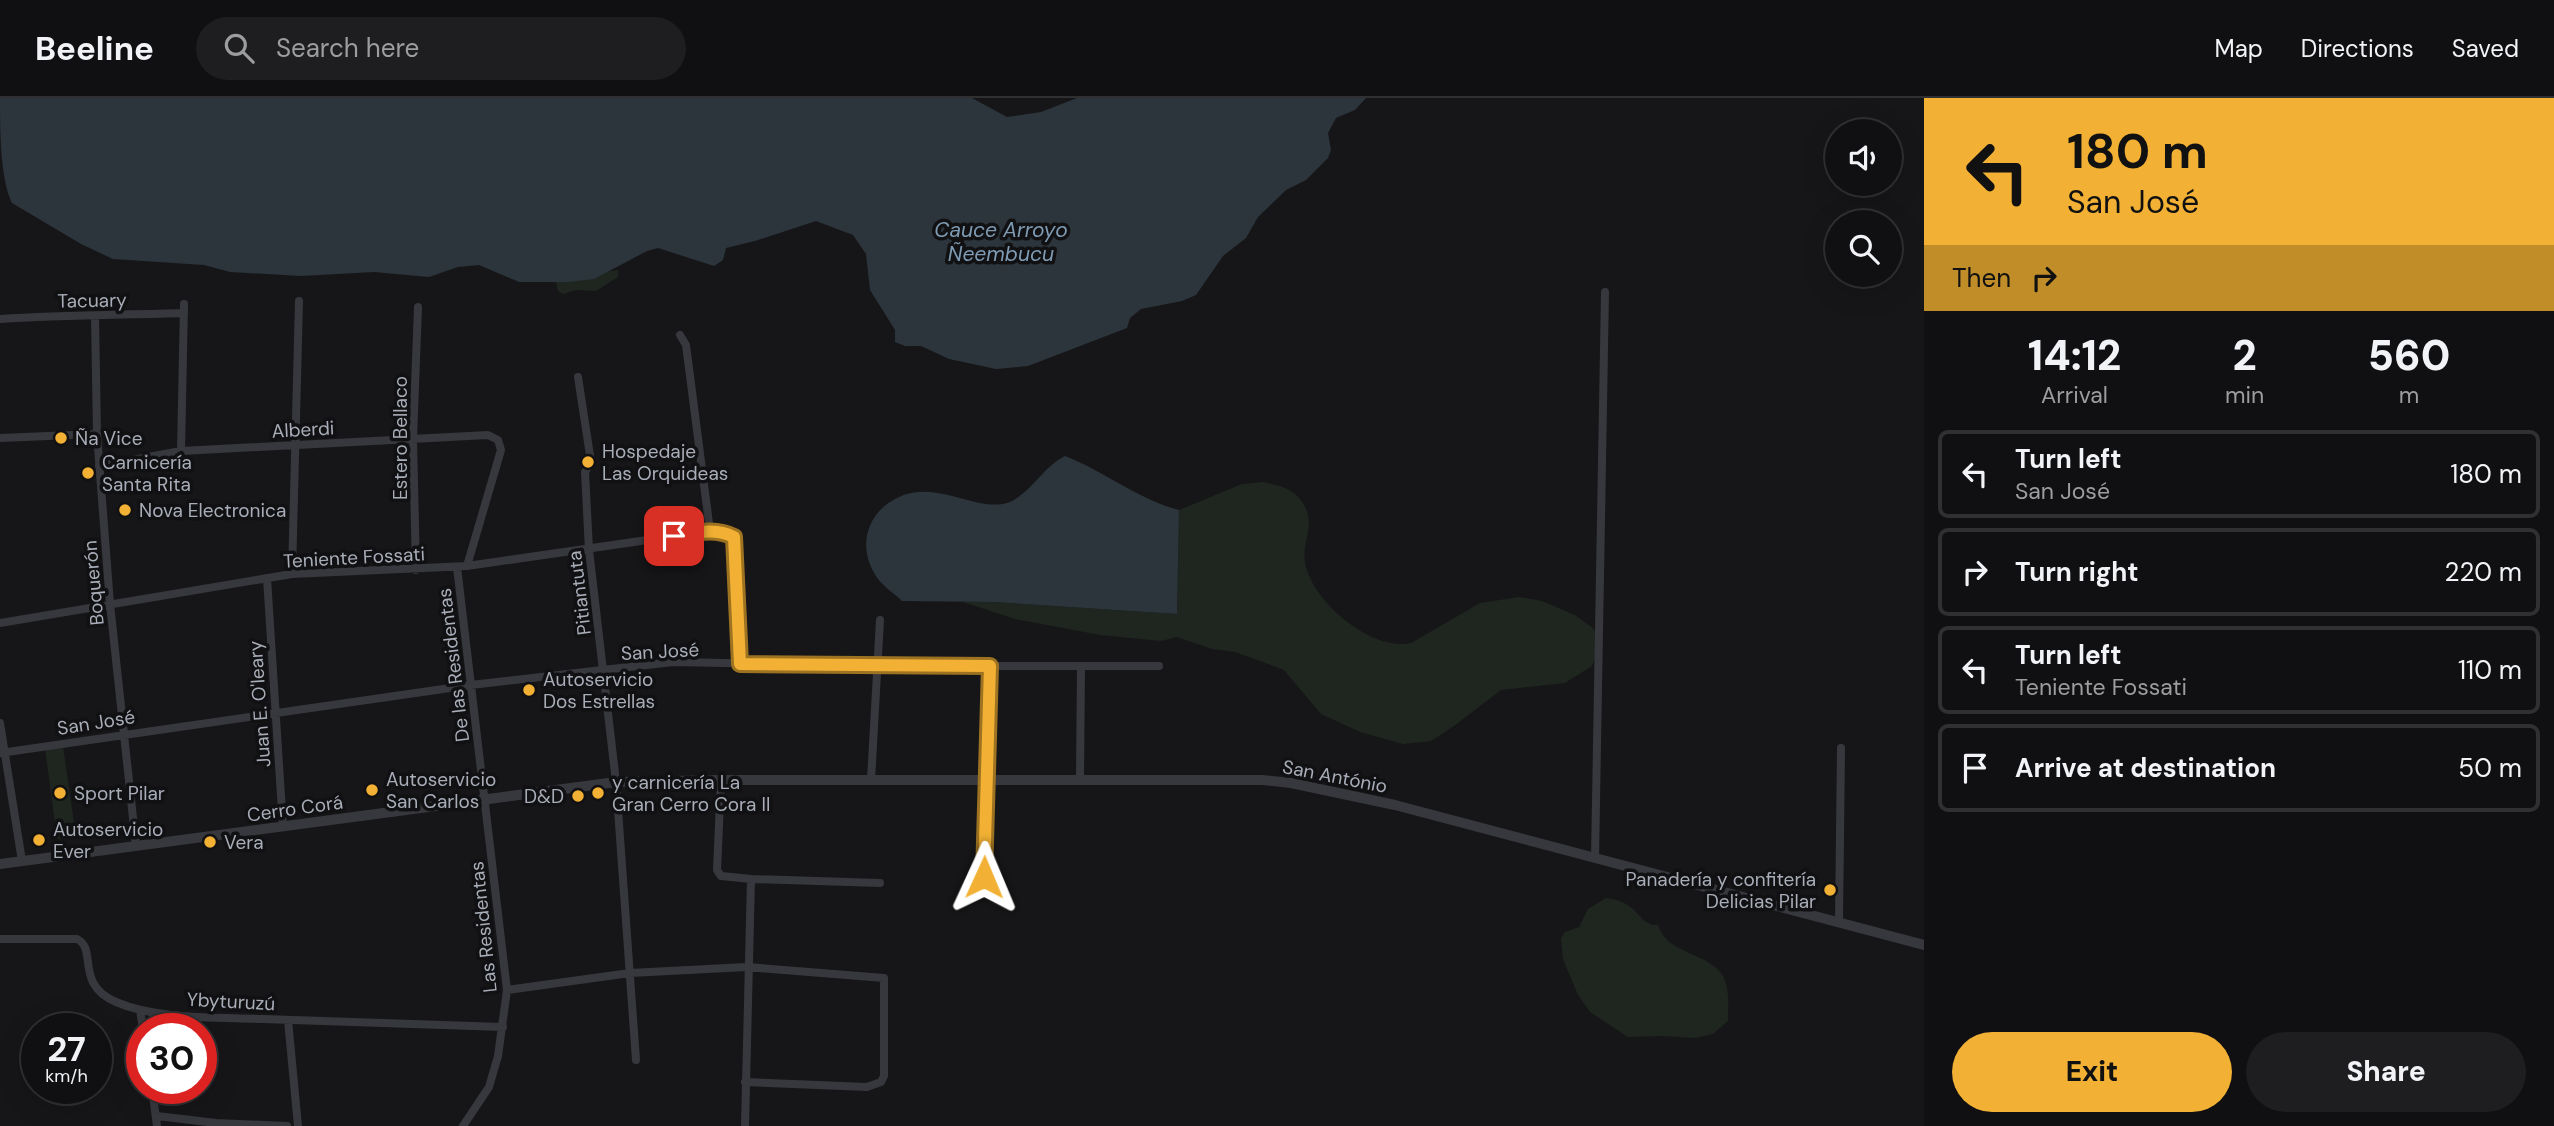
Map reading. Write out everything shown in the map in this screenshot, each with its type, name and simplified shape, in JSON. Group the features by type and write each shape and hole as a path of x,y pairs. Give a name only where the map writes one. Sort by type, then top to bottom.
{"street":[{"path":"1595,858 1605,292"},
{"path":"292,574 299,301"},
{"name":"Estero Bellaco","path":"416,570 413,439 418,307"},
{"name":"Tacuary","path":"0,319 79,314 95,316 184,309 181,451"},
{"name":"Boquerón","path":"95,316 99,466 110,604 136,846"},
{"path":"680,335 686,345 710,531 724,531 734,537 740,664"},
{"name":"Pitiantuta","path":"578,376 591,462 585,472 589,550 616,782 636,1060"},
{"path":"0,438 97,434"},
{"name":"Alberdi","path":"99,466 181,451 488,435 498,440 501,450"},
{"name":"De las Residentas","path":"467,566 501,450"},
{"name":"Teniente Fossati","path":"0,623 292,574 467,566 710,531"},
{"name":"De las Residentas","path":"457,567 484,800"},
{"name":"Juan E. O'leary","path":"267,578 283,827"},
{"path":"871,780 880,620"},
{"name":"San José","path":"3,753 471,685 673,662 878,666 1159,666"},
{"path":"984,877 990,666"},
{"path":"1080,779 1081,666"},
{"path":"0,723 22,861"},
{"path":"1839,922 1841,748"},
{"name":"San António","path":"721,780 1080,779 1262,780 1291,783 1395,805 1924,944"},
{"path":"721,780 717,870 721,876 880,883"},
{"name":"Cerro Corá","path":"0,864 616,782 721,780"},
{"name":"Las Residentas","path":"463,1126 489,1087 503,1027 507,990 484,800"},
{"path":"745,1126 751,879"},
{"name":"Ybyturuzú","path":"0,939 82,941 94,987 104,997 140,1010 192,1016 503,1027"},
{"path":"507,990 630,973 747,967 884,978 884,1076 881,1082 867,1087 746,1082"},
{"path":"288,1020 298,1126"},
{"path":"154,1104 158,1126"},
{"path":"156,1116 216,1123 287,1126"}],"shaded area":[{"path":"618,270 618,277 596,291 576,290 563,294 558,291 555,278"},
{"path":"1263,482 1289,490 1303,503 1309,522 1305,562 1310,577 1331,607 1362,632 1395,644 1411,643 1480,603 1519,597 1542,601 1575,615 1594,629 1599,648 1592,666 1565,683 1501,690 1431,741 1403,744 1360,732 1321,714 1284,670 1235,652 1212,649 1177,637 1161,641 1100,635 1015,619 963,602 1177,614 1179,510 1242,484"},
{"name":"Sport Pilar","path":"63,746 76,837 57,839 45,748"},
{"path":"1606,898 1626,904 1645,921 1658,925 1670,942 1717,968 1727,987 1728,1021 1713,1034 1695,1038 1628,1037 1590,1012 1578,995 1563,959 1561,938 1565,932 1579,927 1588,909"}],"water":[{"name":"Cauce Arroyo Ñeembucu","path":"0,98 972,98 1007,117 1041,112 1077,98 1366,98 1355,110 1336,118 1328,133 1331,150 1328,158 1306,180 1286,190 1258,217 1246,238 1223,256 1196,295 1182,301 1141,309 1130,318 1127,328 1028,366 996,369 949,359 921,346 905,346 895,342 895,330 870,290 866,254 853,235 816,221 726,248 723,260 714,266 658,248 594,279 568,282 519,282 479,265 458,267 429,277 374,272 301,276 230,272 204,265 113,259 81,244 12,203 3,167"},
{"path":"1065,456 1149,499 1179,510 1177,614 995,602 902,601 878,579 871,566 866,541 874,517 894,500 907,494 935,492 976,502 1001,504 1012,501 1026,491"}],"place":[{"name":"Ña Vice","path":"61,438"},
{"name":"Hospedaje Las Orquideas","path":"588,462"},
{"name":"Carnicería Santa Rita","path":"88,473"},
{"name":"Nova Electronica","path":"125,510"},
{"name":"Autoservicio Dos Estrellas","path":"529,690"},
{"name":"Autoservicio San Carlos","path":"372,790"},
{"name":"Sport Pilar","path":"60,793"},
{"name":"y carnicería La Gran Cerro Cora II","path":"598,793"},
{"name":"D&D","path":"578,796"},
{"name":"Autoservicio Ever","path":"39,840"},
{"name":"Vera","path":"210,842"},
{"name":"Panadería y confitería Delicias Pilar","path":"1830,890"}],"route":[{"path":"674,536 724,531 734,537 740,664 990,666 984,877"}]}
